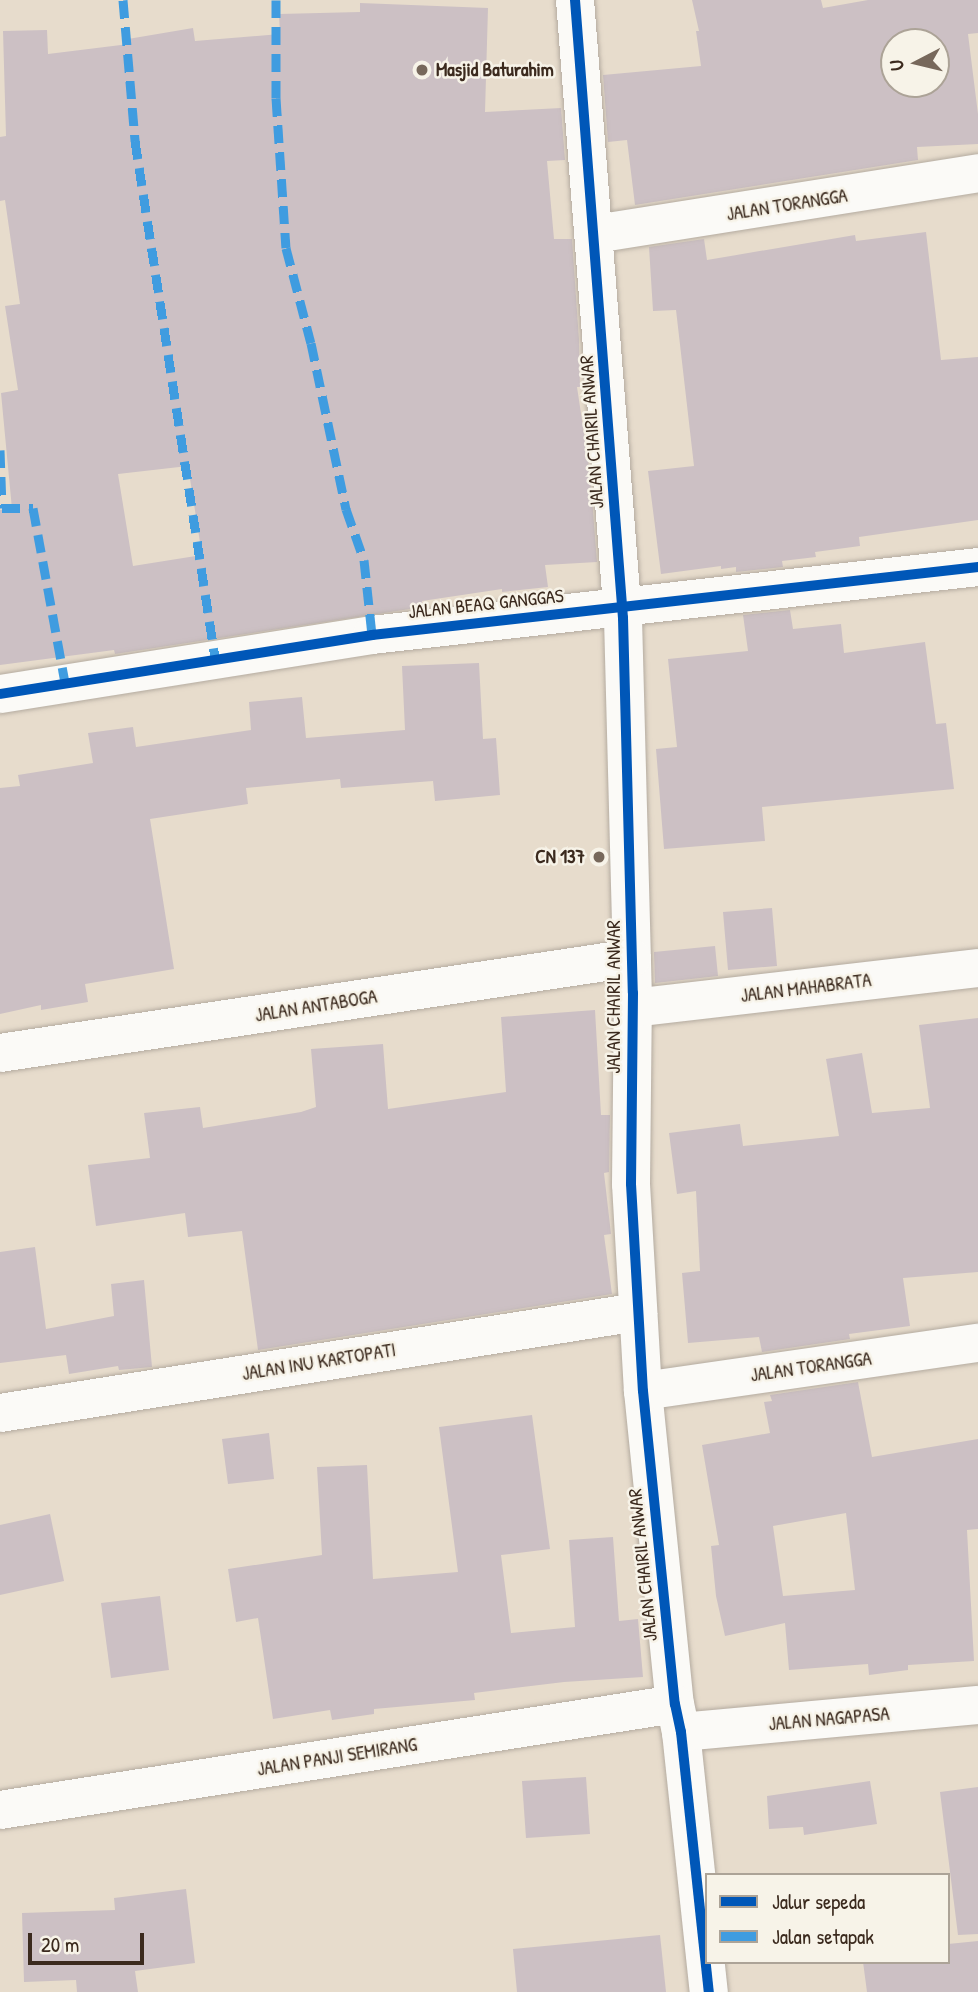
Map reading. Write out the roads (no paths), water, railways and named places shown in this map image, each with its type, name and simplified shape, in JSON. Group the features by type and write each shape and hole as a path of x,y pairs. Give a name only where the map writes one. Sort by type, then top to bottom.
{"street":[{"name":"JALAN CHAIRIL ANWAR","path":"575,0 622,607 633,1008 631,1184 643,1391 705,1957"},
{"name":"JALAN TORANGGA","path":"595,234 978,173"},
{"name":"JALAN BEAQ GANGGAS","path":"0,694 215,657 372,635 978,566"},
{"name":"JALAN ANTABOGA","path":"0,1053 632,958"},
{"name":"JALAN MAHABRATA","path":"633,1008 978,968"},
{"name":"JALAN INU KARTOPATI","path":"0,1413 638,1312"},
{"name":"JALAN TORANGGA","path":"643,1391 978,1343"},
{"name":"JALAN NAGAPASA","path":"678,1718 978,1705"},
{"name":"JALAN PANJI SEMIRANG","path":"0,1810 678,1718"},
{"name":"JALAN CHAIRIL ANWAR","path":"706,1964 709,1992"}],"place":[{"name":"Masjid Baturahim","path":"422,70"},
{"name":"CN 137","path":"599,857"}]}
